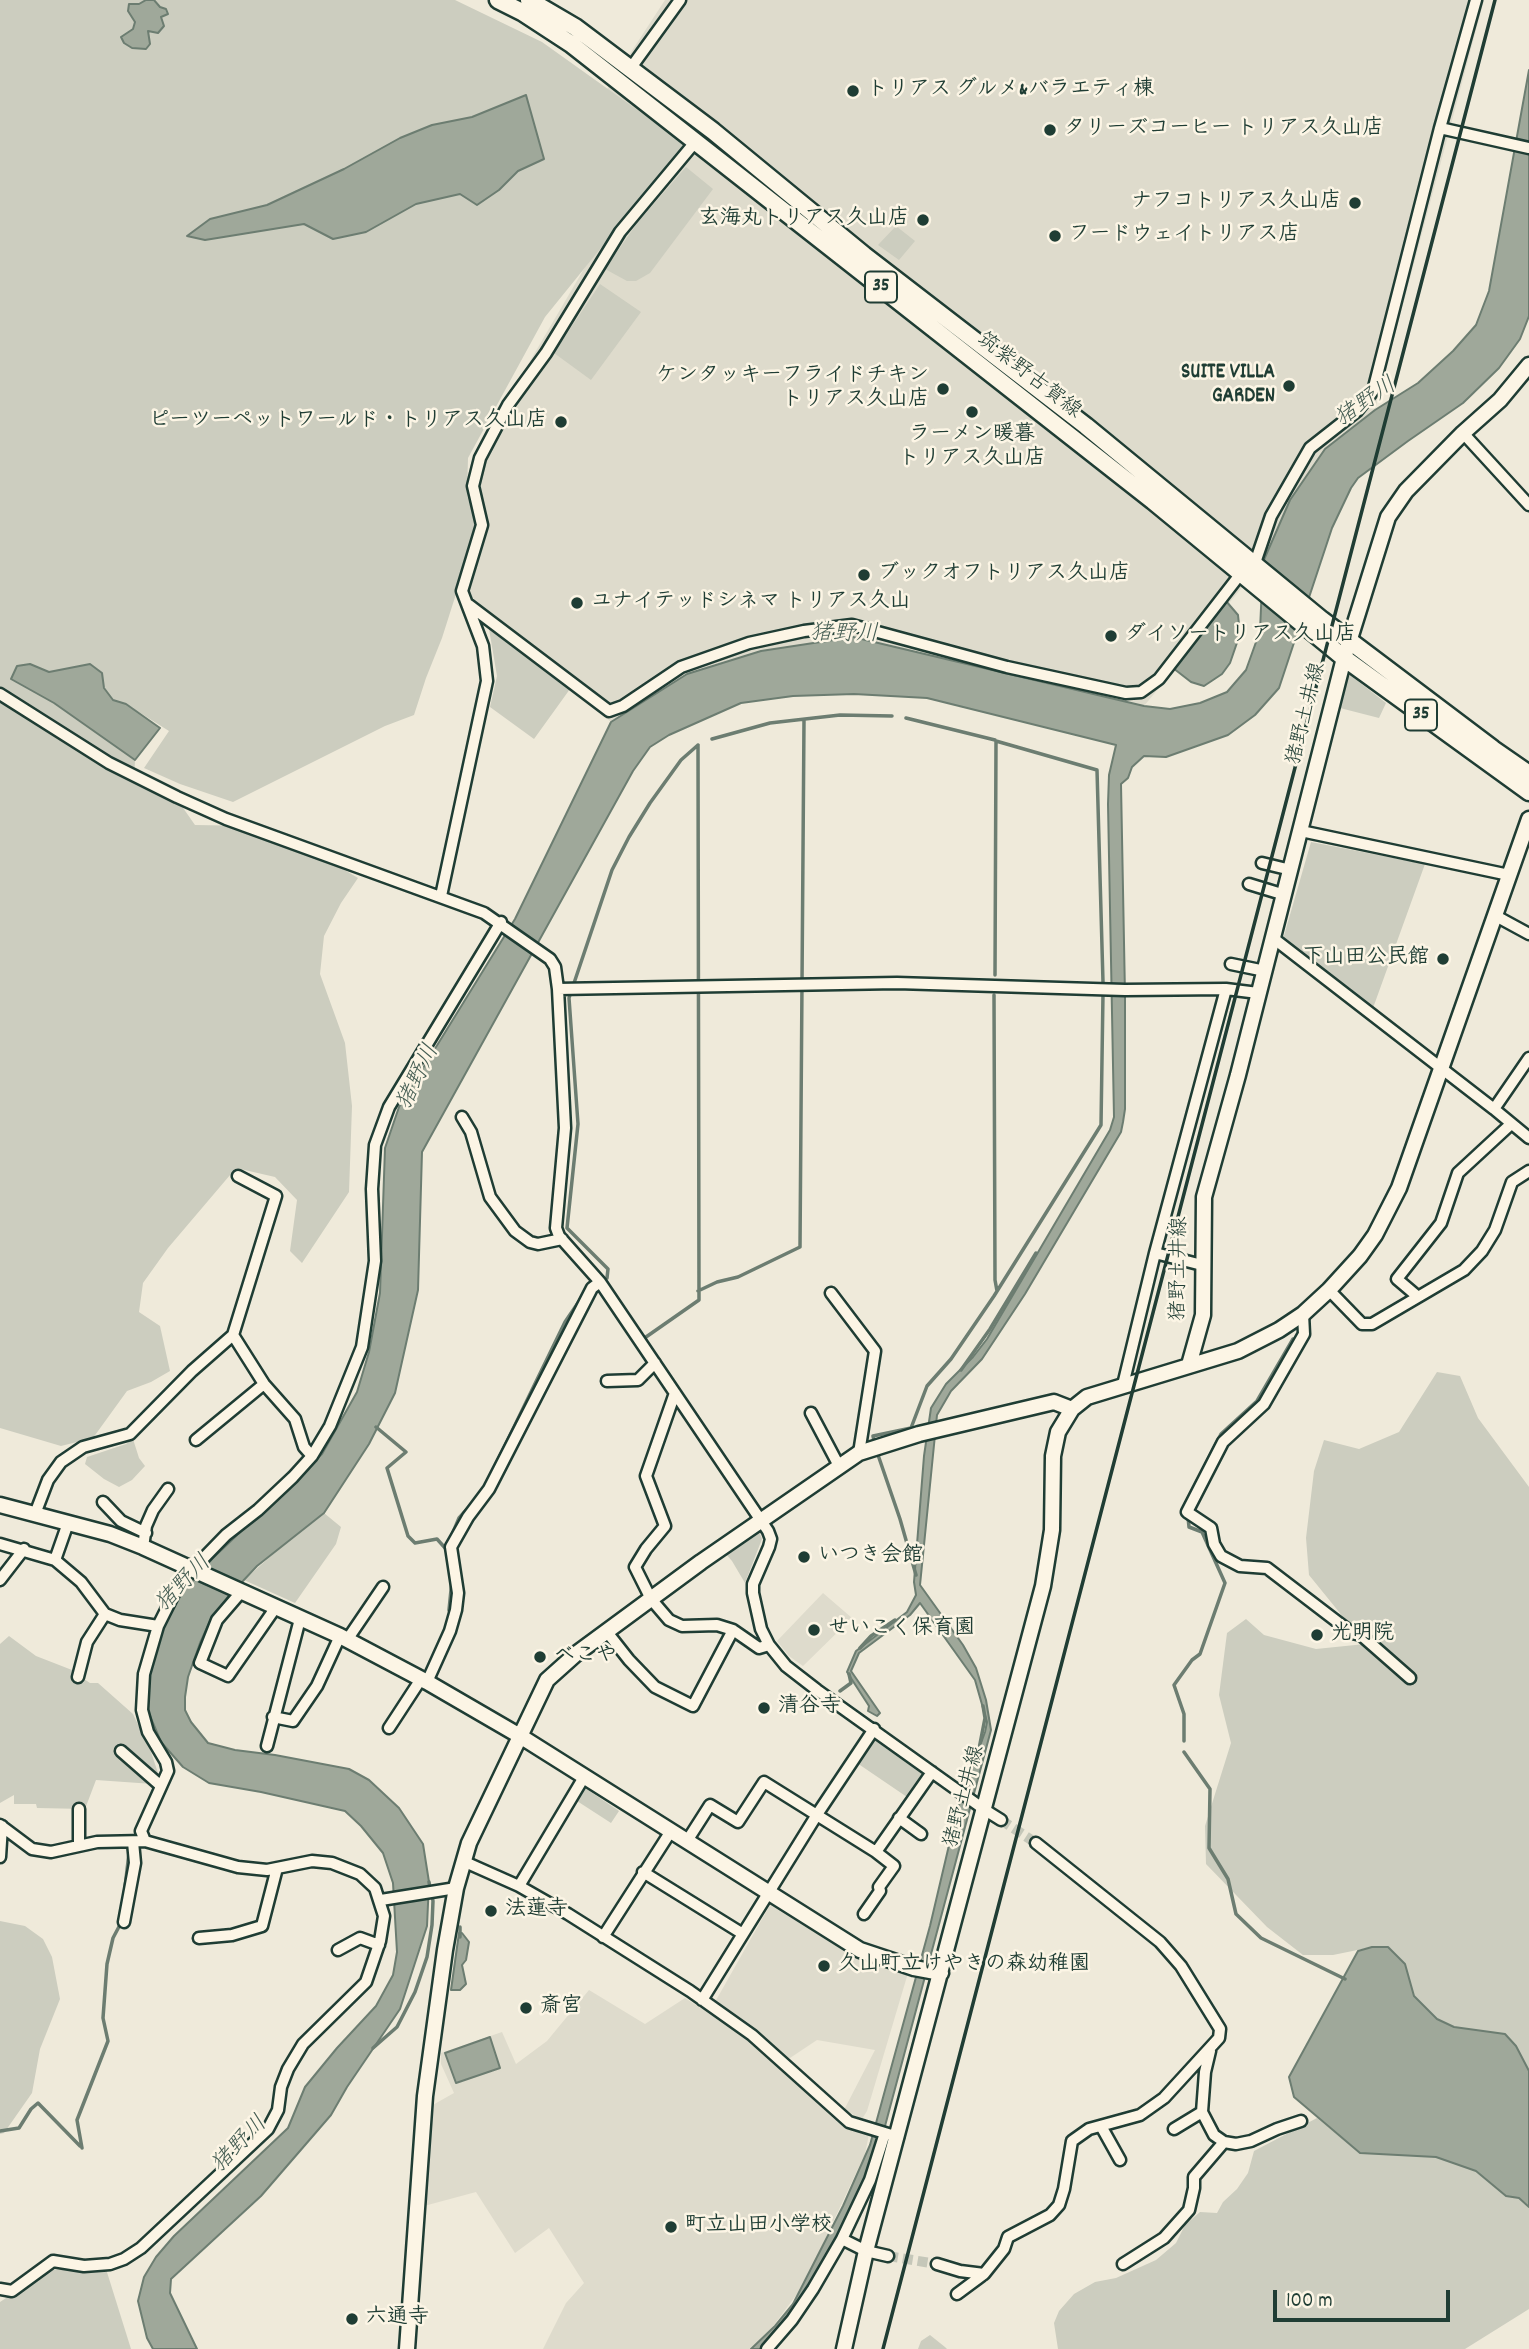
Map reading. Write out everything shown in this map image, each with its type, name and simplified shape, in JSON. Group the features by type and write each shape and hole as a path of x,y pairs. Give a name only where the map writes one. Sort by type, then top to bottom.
{"main road":[{"name":"筑紫野古賀線","path":"498,0 522,12 571,44 1255,573"},
{"name":"筑紫野古賀線","path":"528,0 575,27 713,131 864,255 1086,426 1319,627 1344,657 1529,792"},
{"name":"筑紫野古賀線","path":"1319,627 1350,641 1529,774"}],"street":[{"path":"630,69 680,0"},
{"path":"469,605 609,711 623,706 681,667 749,643 804,631 852,625 1007,667 1126,693 1141,692 1159,679 1255,573 1272,516 1310,448 1357,411 1373,391 1440,128 1476,0"},
{"path":"1440,128 1529,148"},
{"path":"441,896 487,681 484,646 462,591 482,525 472,486 480,458 508,405 546,353 620,232 696,141"},
{"name":"猪野土井線","path":"1189,1365 1203,1315 1204,1197 1265,971 1344,657 1388,517 1406,491 1500,400 1529,365"},
{"path":"1463,433 1529,505"},
{"path":"0,694 109,762 177,797 226,819 484,913 501,922 550,959 555,967 558,989 565,1128 556,1228 562,1239 600,1282 656,1363 771,1539 753,1584 761,1629 769,1645 786,1666 961,1793 1002,1819"},
{"path":"407,2349 425,2096 456,1888 469,1843 547,1681 576,1654 651,1599 859,1454 919,1434 1054,1402 1072,1409 1087,1397 1238,1351 1303,1314 1360,1256 1388,1212 1399,1188 1529,819"},
{"path":"1301,831 1509,875"},
{"path":"1262,863 1291,870"},
{"path":"1249,884 1284,895"},
{"path":"1494,915 1529,934"},
{"path":"145,1842 141,1831 168,1771 166,1762 148,1732 142,1710 144,1674 158,1626 183,1576 226,1535 258,1510 312,1457 330,1426 362,1347 375,1261 372,1189 375,1145 389,1107 501,922"},
{"path":"1273,938 1529,1138"},
{"path":"1230,964 1265,971"},
{"path":"558,989 897,983 1112,990 1226,989 1258,993"},
{"path":"1123,1385 1155,1253 1226,989"},
{"path":"1494,1109 1529,1058"},
{"path":"462,1117 471,1132 490,1197 515,1231 530,1242 538,1244 562,1239"},
{"path":"1417,1296 1397,1279 1441,1223 1458,1173 1511,1124"},
{"path":"1329,1290 1362,1324 1372,1324 1464,1270 1482,1251 1495,1230 1512,1182 1529,1171"},
{"path":"35,1514 48,1480 61,1462 83,1447 130,1434 192,1371 233,1335 276,1196 238,1177"},
{"path":"1155,1253 1202,1265"},
{"path":"388,1728 424,1680 450,1630 458,1593 451,1547 468,1517 489,1489 592,1288 600,1282"},
{"path":"831,1293 875,1351 859,1454"},
{"path":"1303,1314 1304,1334 1264,1404 1223,1442 1187,1512 1211,1528 1214,1544 1221,1556 1240,1566 1267,1568 1352,1633 1361,1635 1410,1678"},
{"path":"233,1335 264,1384 295,1419 304,1447 312,1457"},
{"path":"607,1381 638,1380 656,1363"},
{"path":"196,1440 264,1384"},
{"path":"674,1393 646,1476 665,1526 635,1567 651,1599 669,1620 682,1626 717,1625 733,1630 760,1648 769,1645"},
{"name":"猪野土井線","path":"844,2349 927,1971 1043,1586 1052,1530 1053,1456 1058,1432 1072,1409"},
{"path":"811,1413 839,1466"},
{"path":"144,1540 146,1525 153,1510 168,1489"},
{"path":"103,1502 144,1540 194,1568 343,1638 424,1680 520,1736 860,1950 927,1971"},
{"path":"0,1505 144,1540"},
{"path":"55,1560 68,1522"},
{"path":"0,1544 55,1560 81,1582 105,1614 120,1620 158,1626"},
{"path":"0,1580 24,1549"},
{"path":"273,1717 293,1721 317,1686 343,1638 383,1587"},
{"path":"241,1590 217,1620 200,1663 228,1676 276,1607"},
{"path":"78,1677 87,1642 105,1614"},
{"path":"267,1746 300,1619"},
{"path":"607,1632 655,1687 693,1706 733,1630"},
{"path":"702,2000 818,1813 874,1729"},
{"path":"121,1751 161,1786"},
{"path":"876,1852 932,1772"},
{"path":"519,1886 584,1777"},
{"path":"687,1841 710,1805 738,1822 764,1782 818,1813 894,1866 863,1914"},
{"path":"79,1809 79,1845"},
{"path":"899,1818 921,1834"},
{"path":"1,1826 32,1849 51,1853 97,1842 145,1842 237,1867 267,1870 312,1861 332,1863 360,1874 386,1899"},
{"path":"0,1857 1,1826"},
{"path":"603,1937 671,1831"},
{"path":"124,1922 135,1863 133,1842"},
{"path":"957,2294 984,2274 1003,2249 1008,2237 1050,2215 1059,2205 1072,2141 1089,2129 1140,2115 1164,2098 1219,2038 1220,2029 1181,1966 1160,1942 1036,1843"},
{"path":"465,1862 519,1886 568,1914 752,2035 849,2122 891,2135 842,2239 792,2320 767,2349"},
{"path":"200,1938 232,1935 262,1926 277,1868"},
{"path":"643,1872 743,1934"},
{"path":"386,1899 456,1888"},
{"path":"0,2289 12,2291 53,2261 84,2266 110,2264 124,2259 141,2248 268,2129 278,2110 281,2087 288,2069 303,2043 366,1982 379,1945 386,1899"},
{"path":"338,1950 360,1938 379,1945"},
{"path":"1210,2050 1205,2072 1202,2112 1214,2135 1224,2142 1236,2144 1251,2141 1301,2121"},
{"path":"1174,2129 1202,2112"},
{"path":"1101,2126 1121,2160"},
{"path":"1123,2264 1164,2238 1189,2210 1194,2177 1224,2142"},
{"path":"842,2239 888,2256"},
{"path":"937,2264 984,2274"}],"shaded area":[{"path":"0,0 455,0 542,42 685,144 545,317 468,458 467,495 477,528 414,715 385,726 233,802 144,768 169,731 126,704 113,700 104,688 102,673 79,666 49,672 30,665 11,679 54,703 135,760 134,782 160,790 181,805 195,825 256,826 323,857 358,878 324,936 320,974 345,1043 352,1106 349,1192 302,1263 290,1251 297,1200 275,1177 236,1168 168,1248 143,1283 139,1312 160,1326 170,1371 127,1391 93,1438 61,1446 0,1428"},
{"path":"665,0 1484,0 1375,410 1325,449 1290,500 1263,562 1144,706 852,637 761,651 687,674 611,722 455,595 476,528 467,495 475,455 612,221 607,89"},
{"path":"686,167 713,189 650,273 636,281 627,281 605,269 638,222"},
{"path":"896,226 915,241 899,260 878,245"},
{"path":"600,284 641,312 591,380 554,353"},
{"path":"489,629 570,689 534,739 490,707 497,676"},
{"path":"1350,675 1386,703 1379,718 1340,708 1343,687"},
{"path":"1311,842 1425,864 1373,1008 1283,939"},
{"path":"1437,1372 1460,1376 1478,1418 1529,1487 1529,2071 1505,2034 1454,2027 1437,2019 1414,1996 1405,1964 1372,1947 1333,1955 1303,1955 1267,1927 1206,1864 1205,1826 1231,1743 1219,1695 1227,1633 1246,1619 1264,1635 1316,1649 1365,1644 1309,1575 1306,1538 1314,1471 1324,1440 1359,1449 1399,1432"},
{"path":"133,1439 139,1458 145,1466 132,1480 119,1487 85,1464 87,1457 126,1444"},
{"path":"324,1513 341,1527 336,1544 295,1603 244,1580 299,1531"},
{"path":"758,1529 762,1539 745,1583 725,1553"},
{"name":"せいこく保育園","path":"823,1593 852,1618 803,1666 789,1656 777,1641"},
{"path":"9,1636 36,1656 72,1670 75,1680 81,1677 90,1683 98,1683 133,1714 158,1773 153,1784 96,1780 85,1809 37,1808 36,1804 14,1804 14,1795 0,1803 0,1644"},
{"path":"874,1737 925,1773 907,1797 857,1763"},
{"path":"585,1788 619,1811 611,1823 577,1801"},
{"path":"770,1905 868,1965 908,1973 867,2111 862,2119 844,2110 875,2050 817,2040 787,2060 756,2031 715,2002"},
{"path":"0,1921 25,1926 43,1939 52,1957 60,1999 40,2049 32,2093 4,2133 0,2134"},
{"path":"589,1990 645,2024 685,1998 748,2038 834,2119 869,2134 865,2154 803,2286 768,2333 751,2349 543,2349 566,2303 584,2283 549,2228 515,2253 476,2192 424,2206 431,2106 454,2093 441,2064 441,2053 502,2032 516,2064 547,2041"},
{"path":"1317,2118 1360,2153 1436,2157 1476,2171 1506,2196 1519,2198 1529,2207 1529,2309 1465,2349 1058,2349 1054,2323 1059,2311 1074,2294 1095,2282 1116,2278 1156,2260 1176,2243 1185,2225 1200,2212 1217,2213 1248,2173 1254,2151"},
{"path":"106,2269 131,2349 0,2349 0,2302 49,2270"},
{"path":"930,2335 947,2349 918,2349 921,2341"}],"water":[{"path":"154,0 166,9 168,14 161,17 164,26 158,33 148,31 150,44 146,49 132,48 124,43 121,37 133,29 135,22 128,11 129,4 139,4"},
{"name":"猪野川","path":"1529,70 1529,316 1520,339 1499,368 1463,403 1358,478 1332,528 1279,688 1255,715 1228,735 1166,757 1144,756 1132,767 1128,778 1121,784 1125,1109 1121,1132 1025,1294 982,1359 951,1391 937,1415 920,1585 976,1668 986,1700 991,1730 870,2173 815,2281 783,2327 760,2349 751,2349 793,2304 843,2206 870,2145 930,1926 958,1807 987,1722 975,1680 920,1603 910,1615 859,1653 851,1671 880,1713 877,1716 868,1711 869,1706 847,1672 856,1651 907,1612 916,1595 914,1582 924,1456 931,1408 946,1384 987,1339 1110,1130 1114,1117 1108,804 1109,775 1116,745 927,698 854,694 793,696 741,703 669,735 650,747 633,771 422,1152 418,1290 395,1393 369,1444 324,1513 257,1566 211,1619 200,1643 188,1677 185,1697 185,1710 191,1722 208,1743 349,1769 369,1780 399,1808 423,1844 429,1882 427,1926 400,2009 331,2115 261,2196 171,2279 170,2293 197,2349 153,2349 147,2338 138,2301 144,2277 156,2257 174,2236 288,2128 305,2087 376,2006 393,1975 397,1952 393,1883 383,1853 361,1826 345,1811 209,1783 183,1767 161,1742 145,1704 149,1670 169,1607 213,1558 322,1454 357,1392 369,1352 380,1293 385,1148 399,1107 515,919 611,722 687,674 761,651 853,637 1144,706 1170,709 1200,703 1227,692 1246,670 1260,631 1263,562 1290,500 1325,449 1375,410 1418,383 1453,351 1476,325 1489,291"},
{"path":"526,95 544,159 518,171 499,190 477,205 460,194 416,204 366,232 333,239 304,224 205,240 187,236 210,219 267,205 344,169 400,138 432,125 472,117"},
{"path":"1226,601 1238,615 1240,634 1230,663 1222,674 1204,686 1191,682 1173,668"},
{"path":"30,664 49,672 90,664 102,673 104,688 113,700 126,704 160,728 135,760 54,703 11,679 17,666"},
{"path":"459,1933 469,1942 466,1960 462,1965 466,1984 460,1990 451,1990"},
{"path":"1372,1947 1388,1947 1405,1964 1414,1996 1437,2019 1454,2027 1505,2034 1516,2046 1529,2071 1529,2207 1519,2198 1506,2196 1476,2171 1436,2157 1360,2153 1294,2097 1289,2077 1358,1951"},
{"path":"490,2037 500,2068 456,2083 445,2053"}],"waterway":[{"path":"712,739 770,723 840,715 892,716"},
{"path":"906,718 995,740"},
{"path":"698,1291 717,1282 738,1277 800,1247 804,720"},
{"path":"995,975 996,741 1097,770 1103,982"},
{"path":"607,1278 608,1269 567,1228 578,1124 569,998 612,870 650,803 681,760 698,745"},
{"path":"646,1337 699,1300 698,745"},
{"path":"875,1445 873,1436 911,1428 927,1386 951,1359 994,1296 1101,1125 1103,994"},
{"path":"994,995 997,1291"},
{"path":"961,1370 990,1329 1036,1253"},
{"path":"496,1464 565,1322 584,1294"},
{"path":"1187,1506 1187,1501 1221,1434 1257,1401 1293,1339"},
{"path":"376,1427 406,1452 387,1468 408,1536 415,1543 437,1539 446,1549"},
{"path":"877,1452 916,1575"},
{"path":"446,1549 459,1518 477,1498"},
{"path":"1184,1741 1184,1714 1174,1685 1192,1660 1200,1654 1225,1583 1202,1532 1189,1527 1188,1517"},
{"path":"449,1610 452,1580"},
{"path":"860,1648 871,1636 895,1620"},
{"path":"840,1691 851,1683 849,1674"},
{"path":"978,1754 985,1718 983,1706"},
{"path":"1184,1752 1210,1789 1209,1848 1228,1879 1236,1914 1261,1938 1345,1979"},
{"path":"124,1896 129,1853"},
{"path":"373,2048 397,2027 415,1992 427,1957 433,1901 429,1882"},
{"path":"82,2148 77,2120 108,2041 103,2018 107,1964 113,1938 122,1921"},
{"path":"460,1927 460,1937"},
{"path":"0,2131 19,2128 38,2103 80,2146"}],"tunnel":[{"path":"1001,1820 1036,1843"},
{"path":"888,2256 937,2264"}],"railway":[{"path":"883,2349 1495,0"}],"place":[{"name":"トリアス グルメ&バラエティ棟","path":"853,91"},
{"name":"タリーズコーヒー トリアス久山店","path":"1050,130"},
{"name":"ナフコトリアス久山店","path":"1355,203"},
{"name":"玄海丸トリアス久山店","path":"923,220"},
{"name":"フードウェイトリアス店","path":"1055,236"},
{"name":"SUITE VILLA GARDEN","path":"1289,386"},
{"name":"ケンタッキーフライドチキン トリアス久山店","path":"943,389"},
{"name":"ラーメン暖暮 トリアス久山店","path":"972,412"},
{"name":"ピーツーペットワールド・トリアス久山店","path":"561,422"},
{"name":"ブックオフトリアス久山店","path":"864,575"},
{"name":"ユナイテッドシネマ トリアス久山","path":"577,603"},
{"name":"ダイソートリアス久山店","path":"1111,636"},
{"name":"下山田公民館","path":"1443,959"},
{"name":"いつき会館","path":"804,1557"},
{"name":"せいこく保育園","path":"814,1630"},
{"name":"光明院","path":"1317,1635"},
{"name":"べこや","path":"540,1657"},
{"name":"清谷寺","path":"764,1708"},
{"name":"法蓮寺","path":"491,1911"},
{"name":"久山町立けやきの森幼稚園","path":"824,1966"},
{"name":"斎宮","path":"526,2008"},
{"name":"町立山田小学校","path":"671,2227"},
{"name":"六通寺","path":"352,2319"}]}
